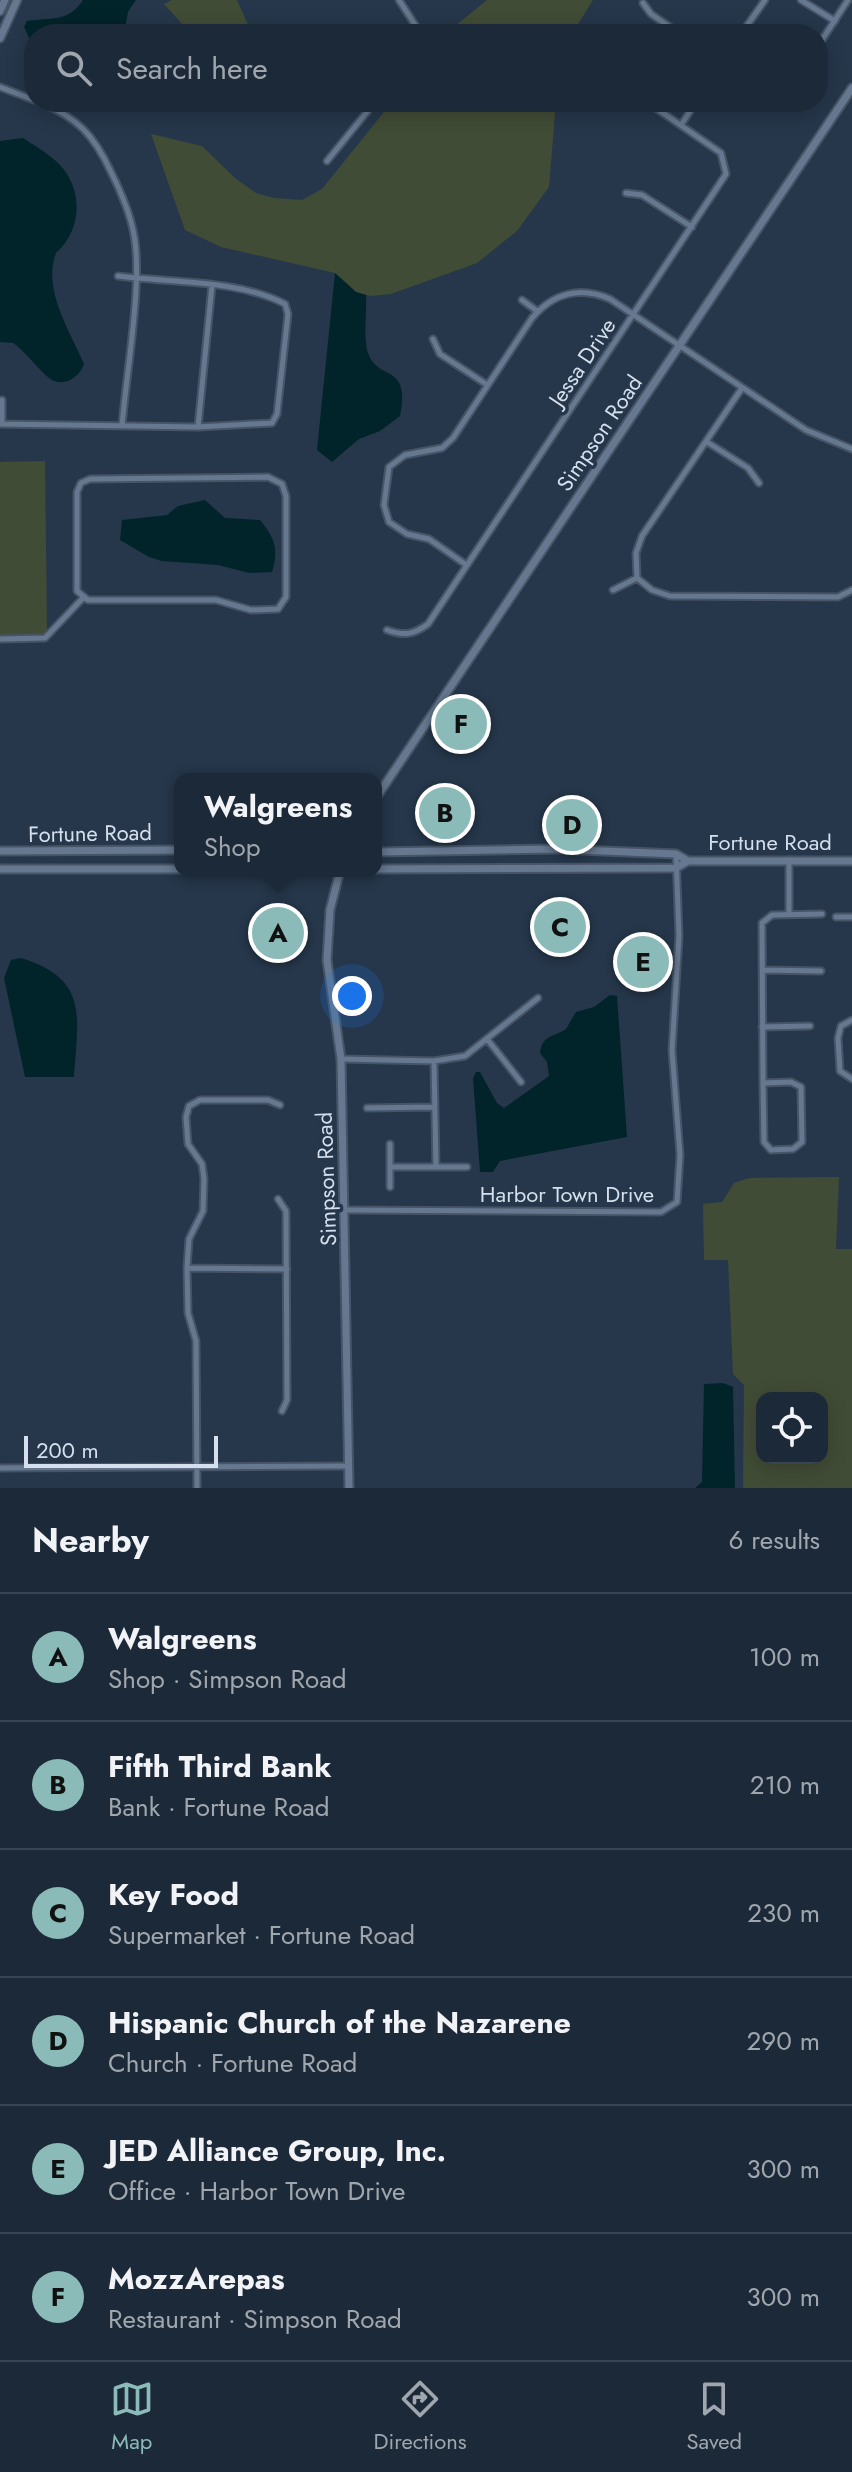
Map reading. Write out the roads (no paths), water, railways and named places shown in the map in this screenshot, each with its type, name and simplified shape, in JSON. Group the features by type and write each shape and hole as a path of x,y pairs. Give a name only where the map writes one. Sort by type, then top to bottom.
{"main road":[{"path":"0,11 5,0"},
{"path":"1,35 17,0"},
{"name":"Simpson Road","path":"382,789 852,88"},
{"path":"382,848 390,852"},
{"name":"Fortune Road","path":"382,852 541,849 676,854 688,861"},
{"name":"Fortune Road","path":"0,851 174,850"},
{"name":"Fortune Road","path":"676,868 688,861 852,861"},
{"path":"382,869 676,868"},
{"name":"Fortune Road","path":"0,869 174,869"},
{"name":"Simpson Road","path":"338,877 330,910 327,960 341,1059 349,1488"}],"street":[{"path":"399,0 415,24"},
{"path":"748,24 765,0"},
{"path":"801,0 835,21"},
{"path":"828,31 848,0"},
{"path":"643,3 651,14 666,24"},
{"path":"0,87 24,96"},
{"path":"64,112 97,141 126,204 135,238 135,278 122,426"},
{"path":"327,161 367,112"},
{"name":"Jessa Drive","path":"387,630 402,635 417,632 428,624 726,174 721,153 662,112"},
{"path":"681,125 689,112"},
{"path":"626,193 642,195 692,227"},
{"path":"2,400 1,423 198,427 272,423 277,414 288,314 285,304 269,296 212,285 118,276"},
{"path":"198,427 212,285"},
{"path":"465,564 429,539 407,534 389,522 384,505 389,467 405,455 442,448 453,438 537,311 561,295 593,292 806,430 852,449"},
{"path":"522,300 537,311"},
{"path":"433,339 440,354 486,384"},
{"path":"742,388 642,536 636,553 637,578 652,590 670,596 838,597 852,590"},
{"path":"707,442 748,468 759,483"},
{"path":"0,639 45,638 83,598 216,600 251,610 278,609 286,597 284,487 268,477 85,481 77,492 77,591 83,598"},
{"path":"613,590 637,578"},
{"name":"Harbor Town Drive","path":"345,1210 661,1212 677,1202 680,1155 672,1050 679,936 676,854"},
{"path":"789,860 789,914"},
{"path":"763,1083 791,1082 801,1087 802,1142 793,1149 771,1150 764,1142 762,1027 762,923 772,915 822,914"},
{"path":"836,917 852,917"},
{"path":"762,970 821,971"},
{"path":"341,1059 434,1061 465,1056 538,998"},
{"path":"852,1020 841,1026 838,1038 840,1071 852,1079"},
{"path":"762,1027 810,1026"},
{"path":"487,1039 521,1082"},
{"path":"434,1061 436,1167"},
{"path":"197,1488 196,1341 188,1313 187,1268 189,1239 203,1211 204,1179 202,1164 186,1138 189,1106 195,1101 214,1100 268,1100 280,1105"},
{"path":"367,1108 435,1107"},
{"path":"390,1144 390,1187"},
{"path":"390,1167 467,1167"},
{"path":"278,1199 286,1211 287,1400 282,1411"},
{"path":"187,1268 287,1269"},
{"path":"0,1468 349,1466"}],"place":[{"name":"MozzArepas","path":"461,724"},
{"name":"Fifth Third Bank","path":"445,813"},
{"name":"Hispanic Church of the Nazarene","path":"572,825"},
{"name":"Key Food","path":"560,927"},
{"name":"Walgreens","path":"278,933"},
{"name":"JED Alliance Group, Inc.","path":"643,962"}]}
